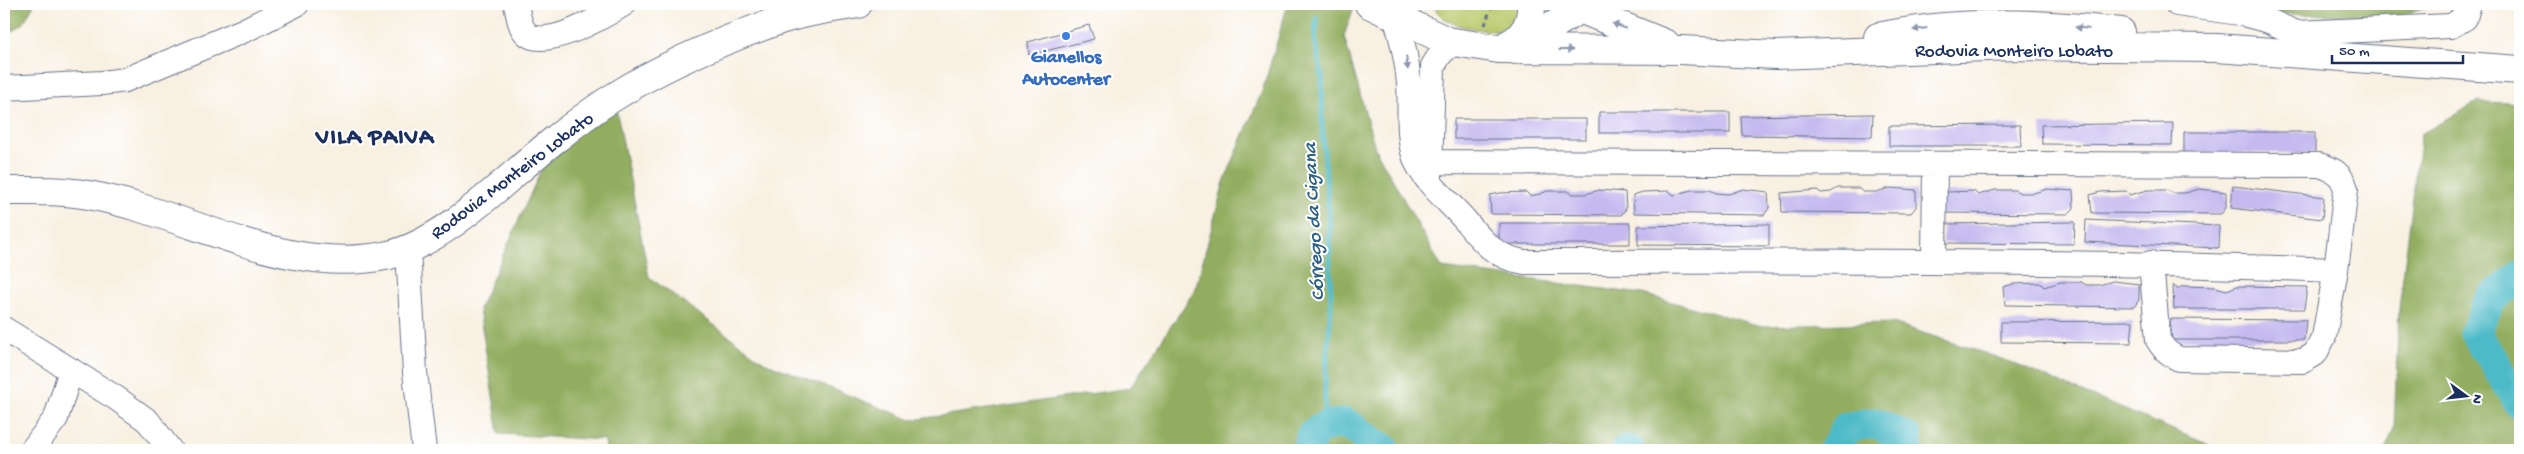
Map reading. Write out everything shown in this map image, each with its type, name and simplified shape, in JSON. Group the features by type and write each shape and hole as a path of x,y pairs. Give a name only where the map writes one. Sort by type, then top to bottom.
{"main road":[{"name":"Rodovia Monteiro Lobato","path":"4,191 52,190 90,195 276,250 319,258 358,259 408,250 462,216 555,139 614,96 672,64 781,20 858,4"},
{"name":"Rodovia Monteiro Lobato","path":"1368,4 1409,16 1454,42 1507,49 1681,50 1776,55 1811,52 2013,46 2217,48 2296,44 2520,70"},
{"path":"1507,49 1527,26 1531,4"},
{"name":"Rodovia Monteiro Lobato","path":"1579,6 1681,50"},
{"path":"1507,49 1579,6"}],"street":[{"path":"4,88 125,80 245,30 297,4"},
{"path":"516,4 521,24 526,32 532,38 541,39 550,38 589,23 624,4"},
{"path":"2177,4 2239,13 2269,21 2296,44 2451,26 2465,18 2469,4"},
{"path":"1409,16 1405,51 1409,84 1411,133 1426,168 1484,242 1501,256 1524,262 1934,261 2151,263 2336,270"},
{"path":"1426,168 1430,87 1433,66 1441,53 1454,42"},
{"path":"1426,168 1934,164 2319,165 2339,173 2346,189 2336,270 2324,337 2315,354 2303,362 2179,359 2164,350 2158,340 2151,263"},
{"path":"1934,164 1934,261"},
{"path":"408,250 415,372 424,450"},
{"path":"4,329 116,398 148,421 170,450"},
{"path":"32,450 56,418 71,370"}],"green space":[{"path":"4,4 34,4 23,24 4,36"},
{"path":"1288,4 1355,4 1344,36 1375,148 1442,268 1642,294 1762,326 1893,323 2005,360 2207,444 2216,450 606,450 605,440 499,434 479,309 555,139 614,97 649,277 764,362 912,420 1130,388 1195,290 1224,182 1263,89"},
{"path":"1433,4 1518,4 1523,16 1504,32 1474,29 1445,19"},
{"path":"2259,4 2440,4 2398,16 2281,14"},
{"path":"2477,102 2520,103 2520,450 2385,450 2394,428 2399,309 2421,134"}],"building":[{"path":"1089,25 1094,39 1029,55 1028,42"},
{"path":"1599,112 1730,112 1730,133 1599,133"},
{"path":"1873,114 1872,137 1742,135 1741,116"},
{"path":"1454,119 1586,119 1586,139 1454,139"},
{"path":"2173,123 2172,145 2042,144 2041,125"},
{"path":"2020,125 2021,146 1889,146 1889,126"},
{"path":"2184,132 2315,132 2315,153 2184,153"},
{"path":"2233,186 2324,197 2322,219 2231,208"},
{"path":"1838,188 1858,188 1863,192 1876,192 1890,188 1916,190 1916,207 1911,213 1782,212 1781,193 1817,190 1821,193 1831,192"},
{"path":"1743,189 1768,192 1769,208 1764,215 1634,213 1633,195 1643,192 1669,191 1674,195 1691,190 1710,190 1716,193 1729,194"},
{"path":"2047,189 2073,191 2074,208 2068,214 1939,213 1942,194 1948,192 1974,191 1978,195 1995,190 2015,190 2020,193 2034,193"},
{"path":"2199,189 2226,192 2226,208 2221,214 2092,213 2090,195 2100,192 2126,191 2130,195 2148,190 2186,193"},
{"path":"1599,190 1625,192 1626,209 1621,215 1491,214 1490,195 1526,192 1530,196 1547,191 1567,191 1573,194 1586,194"},
{"path":"2086,220 2219,226 2218,248 2085,242"},
{"path":"2075,222 2074,244 1943,243 1943,224"},
{"path":"1499,223 1630,223 1630,244 1499,244"},
{"path":"1769,224 1769,246 1638,245 1638,226"},
{"path":"2113,281 2139,284 2139,300 2134,307 2005,305 2003,287 2013,284 2040,283 2044,287 2061,282 2081,282 2086,285 2099,285"},
{"path":"2173,285 2177,289 2183,286 2215,287 2227,290 2237,286 2307,287 2304,309 2174,309"},
{"path":"2170,319 2306,320 2304,340 2172,340"},
{"path":"2133,321 2131,343 2001,342 2001,322"}],"waterway":[{"name":"Córrego da Cigana","path":"1317,18 1315,37 1322,77 1322,126 1329,216 1331,306 1325,385 1325,426"},
{"path":"2520,276 2490,300 2475,333 2520,403"},
{"path":"1308,450 1311,436 1325,426 1346,423 1385,450"},
{"path":"1834,450 1847,427 1876,423 1907,438 1907,450"}],"place":[{"name":"Gianellos Autocenter","path":"1066,36"}],"district":[{"name":"VILA PAIVA","path":"375,135"}]}
